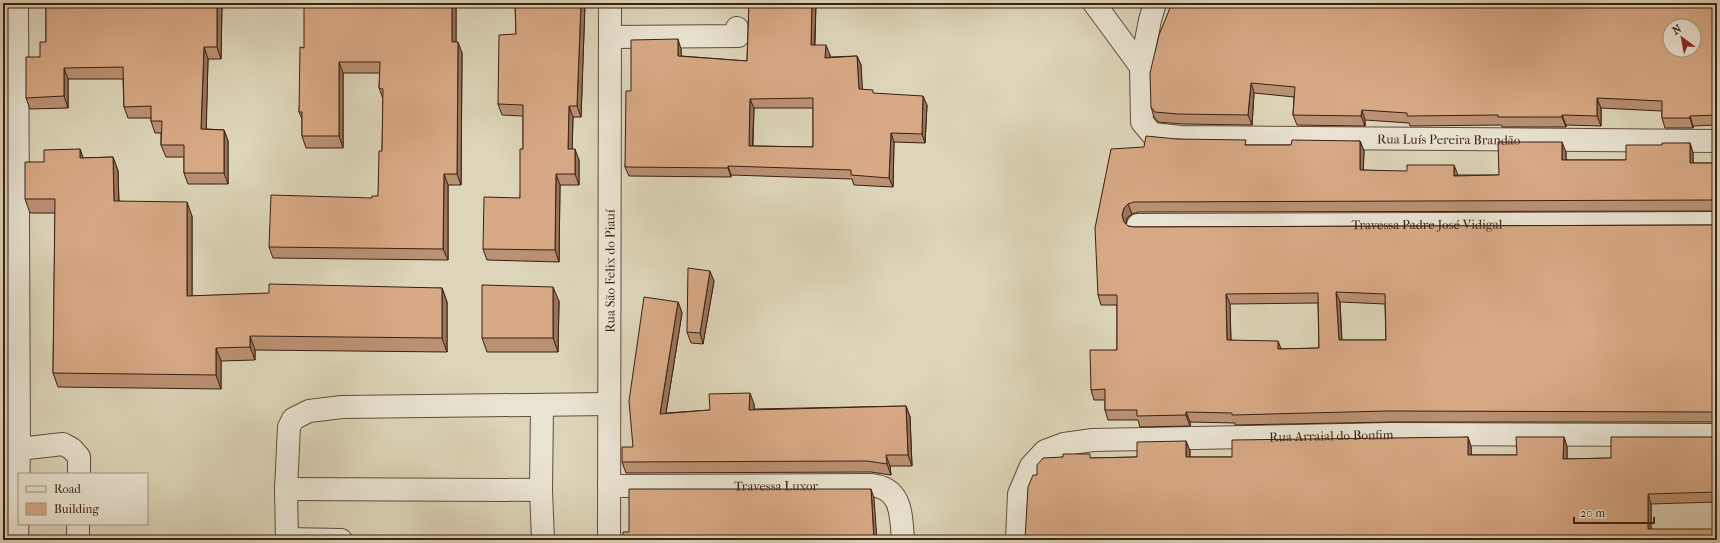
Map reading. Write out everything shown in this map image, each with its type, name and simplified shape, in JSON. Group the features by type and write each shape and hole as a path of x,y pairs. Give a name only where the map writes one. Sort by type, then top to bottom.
{"street":[{"path":"17,3 18,473"},
{"name":"Rua São Felix do Piauí","path":"609,540 610,3"},
{"path":"1094,3 1141,67"},
{"name":"Rua Luís Pereira Brandão","path":"1155,3 1150,20 1141,67 1142,122 1152,134 1180,137 1717,141"},
{"path":"610,37 738,36 737,28"},
{"name":"Travessa Padre José Vidigal","path":"1138,225 1717,223"},
{"path":"341,540 287,539 286,489 289,428 293,419 309,411 342,407 609,404"},
{"path":"542,405 541,490 543,540"},
{"name":"Rua Arraial do Bonfim","path":"1017,540 1019,494 1031,466 1045,451 1064,444 1093,440 1391,434 1717,436"},
{"path":"19,449 63,444 72,449 78,457 78,473"},
{"name":"Travessa Luxor","path":"609,486 883,486 894,494 898,504 903,540"},
{"path":"286,489 541,490"},
{"path":"17,540 18,494"},
{"path":"78,525 78,540"}],"building":[{"path":"46,3 217,3 217,47 204,47 201,129 224,130 224,173 184,173 184,145 161,145 162,121 151,121 151,106 124,107 123,67 64,68 64,96 26,98 26,57 40,57 40,42 46,42"},
{"path":"304,3 452,3 452,42 458,42 457,174 444,174 443,249 269,247 271,195 372,198 372,196 378,196 379,151 382,151 383,89 379,88 380,62 339,62 339,136 302,136 302,112 299,112 300,47 304,48"},
{"path":"515,3 581,3 577,106 569,106 568,149 575,149 575,174 556,174 555,250 483,249 484,197 520,198 520,149 523,149 523,105 498,104 499,35 516,34"},
{"path":"749,3 812,3 811,45 826,45 825,58 857,56 859,89 873,90 873,93 923,96 922,134 891,133 889,178 851,175 851,170 728,166 728,168 625,167 626,91 631,91 631,40 678,39 678,56 747,61","holes":["813,98 813,147 749,146 750,99"]},
{"path":"1172,3 1430,3 1430,5 1490,3 1506,7 1506,4 1550,3 1717,3 1717,115 1690,116 1690,118 1662,118 1662,101 1597,98 1597,116 1407,116 1407,113 1362,110 1361,116 1293,115 1295,87 1251,83 1248,115 1178,114 1155,112 1151,107 1150,73 1159,35"},
{"path":"1146,136 1177,139 1246,140 1245,145 1291,145 1292,140 1360,141 1360,170 1407,171 1407,165 1454,165 1454,176 1499,175 1498,142 1562,142 1562,160 1626,160 1626,145 1690,143 1690,163 1717,163 1717,201 1134,202 1128,204 1124,208 1122,215 1124,222 1128,226 1134,227 1717,224 1717,414 1713,412 1387,411 1232,415 1232,413 1186,412 1186,415 1137,416 1137,410 1105,410 1105,389 1091,390 1090,350 1117,350 1117,295 1098,295 1095,228 1111,149 1144,147","holes":["1336,292 1385,294 1386,340 1339,340","1318,293 1319,348 1278,349 1278,341 1227,340 1226,294"]},
{"path":"80,149 80,158 113,157 114,201 187,202 187,296 269,293 269,284 442,288 442,338 250,336 250,347 216,348 216,375 53,373 55,199 25,199 25,162 44,162 44,150"},
{"path":"688,268 710,271 700,333 687,332"},
{"path":"482,285 553,287 553,338 482,338"},
{"path":"644,297 678,302 660,414 710,410 709,394 750,393 749,410 906,406 908,455 886,455 887,464 867,461 622,462 622,447 633,447 629,401"},
{"path":"1717,436 1717,492 1648,494 1648,529 1717,529 1717,540 1025,540 1028,487 1033,475 1037,475 1037,465 1043,458 1063,457 1063,454 1090,454 1090,458 1137,457 1137,442 1186,441 1186,457 1232,457 1232,440 1468,437 1468,455 1517,455 1516,437 1564,437 1563,459 1611,458 1611,437"},
{"path":"629,489 871,489 874,540 623,540 623,532 629,532"}]}
